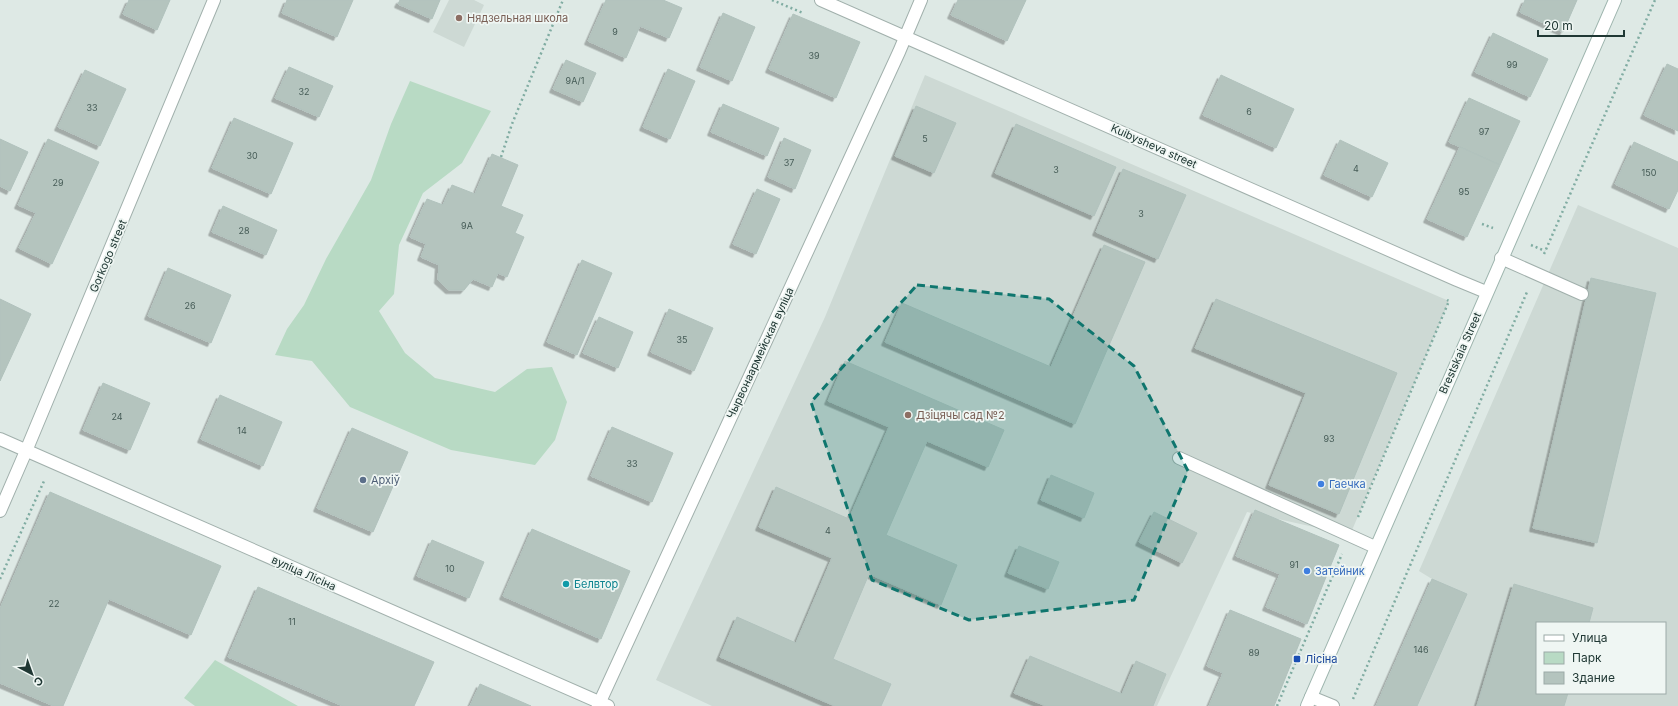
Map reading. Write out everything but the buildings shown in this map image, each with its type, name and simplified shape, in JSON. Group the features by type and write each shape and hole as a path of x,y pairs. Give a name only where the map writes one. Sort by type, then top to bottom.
{"street":[{"name":"Gorkogo street","path":"0,511 214,0"},
{"name":"Kuibysheva street","path":"821,0 906,36 1486,292"},
{"name":"Чырвонаармейская вуліца","path":"602,705 921,0"},
{"name":"Brestskaia Street","path":"1309,702 1375,546 1615,0"},
{"path":"1501,258 1582,294"},
{"name":"вуліца Лісіна","path":"0,439 602,705"},
{"path":"1179,458 1375,546"},
{"path":"1309,702 1333,706"}],"path":[{"path":"500,158 512,124 563,0"},
{"path":"772,0 807,14"},
{"path":"1350,706 1655,0"},
{"path":"1277,706 1449,301 1442,298"},
{"path":"0,579 52,463"}],"highlighted area":[{"path":"917,285 1049,299 1134,366 1188,471 1134,600 969,620 872,580 811,402"}],"shaded area":[{"name":"Нядзельная школа","path":"449,0 474,0 484,5 464,47 433,32"},
{"path":"925,75 1449,301 1350,535 1247,512 1157,706 712,706 656,680 825,317"},
{"path":"1578,205 1678,248 1678,706 1376,706 1432,579 1419,571"}],"green space":[{"path":"410,81 491,111 462,163 423,193 399,245 394,294 379,311 405,353 435,378 495,392 527,369 552,367 567,402 555,440 535,465 451,450 350,407 312,361 275,355 287,329 304,305 326,259 371,180 391,124"},
{"path":"215,660 298,706 195,706 184,698"}],"place":[{"name":"Нядзельная школа","path":"459,18"},
{"name":"Дзіцячы сад №2","path":"908,415"},
{"name":"Архіў","path":"363,480"},
{"name":"Гаечка","path":"1321,484"},
{"name":"Затейник","path":"1307,571"},
{"name":"Белвтор","path":"566,584"},
{"name":"Лісіна","path":"1297,659"}]}
